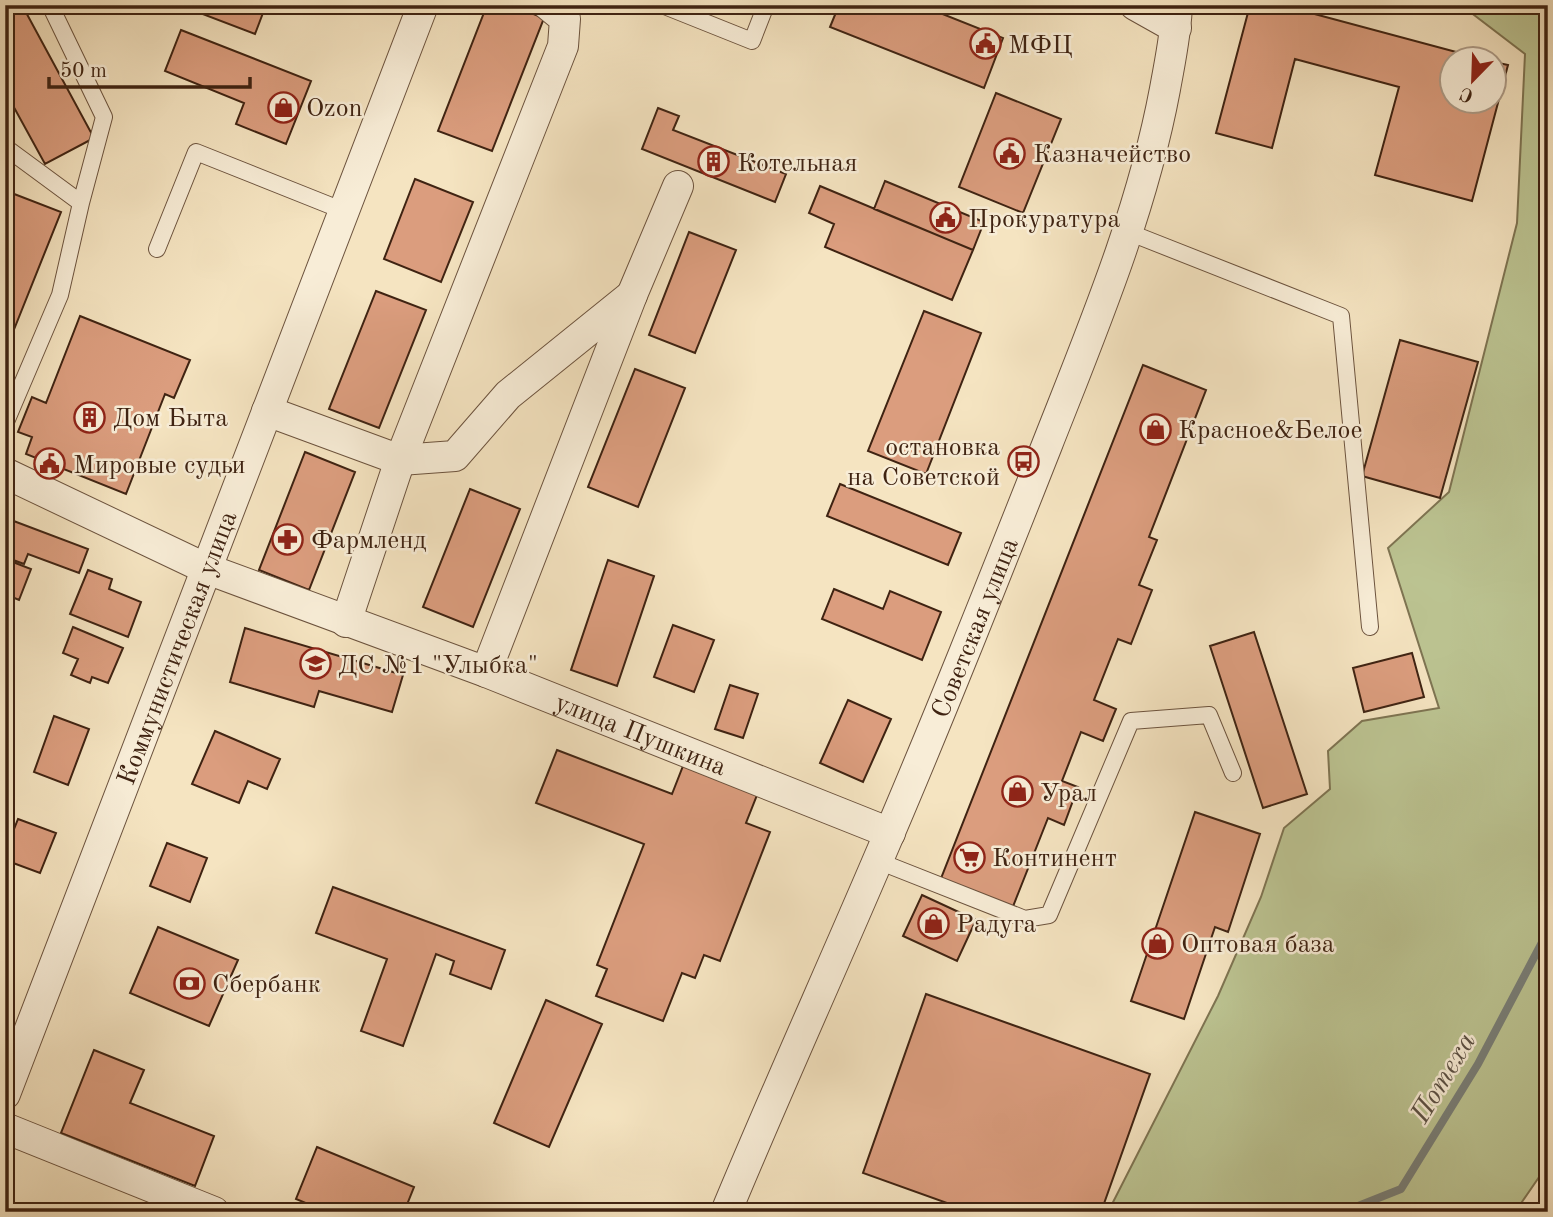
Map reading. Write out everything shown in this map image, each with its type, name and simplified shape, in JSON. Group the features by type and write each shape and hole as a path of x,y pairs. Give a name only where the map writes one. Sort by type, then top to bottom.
{"street":[{"name":"Коммунистическая улица","path":"5,1094 423,5"},
{"path":"346,622 400,460 563,46 565,19 548,5"},
{"path":"1135,5 1177,17"},
{"name":"Советская улица","path":"726,1212 780,1082 878,862 1020,514 1095,321 1128,232 1157,132 1177,17"},
{"path":"486,672 632,295 678,186"},
{"path":"267,411 400,460 455,456 508,396 632,295"},
{"name":"улица Пушкина","path":"5,474 206,569 486,672 890,833"},
{"path":"5,1128 214,1212"}],"lane":[{"path":"5,424 60,296 104,117 50,5"},
{"path":"662,5 752,41 766,5"},
{"path":"5,147 81,203"},
{"path":"157,248 196,152 344,211"},
{"path":"1128,232 1342,316 1370,627"},
{"path":"878,862 1025,919 1049,915 1130,721 1209,715 1233,773"}],"green space":[{"path":"1461,5 1548,5 1548,1164 1515,1212 1108,1212 1218,996 1261,897 1284,828 1330,789 1328,751 1362,721 1439,708 1388,548 1449,492 1517,223 1525,54"}],"building":[{"path":"5,5 22,5 94,138 45,164 5,91"},
{"path":"194,5 266,5 255,34 192,10"},
{"path":"487,5 510,5 544,18 492,151 438,131"},
{"path":"839,5 920,5 1003,38 984,88 830,27"},
{"path":"1250,5 1281,5 1438,47 1438,116 1494,116 1472,201 1375,175 1399,87 1295,59 1272,148 1216,133"},
{"path":"181,30 311,81 286,144 236,124 244,103 165,71"},
{"name":"Казначейство","path":"996,93 1061,119 1023,213 959,187"},
{"name":"Котельная","path":"658,108 679,116 673,130 786,174 775,202 642,149"},
{"path":"415,179 473,202 441,282 384,259"},
{"path":"885,181 984,222 973,250 874,209"},
{"path":"820,186 973,250 952,300 825,247 834,224 809,213"},
{"path":"9,192 61,212 5,352 5,202"},
{"path":"689,232 736,250 695,353 649,335"},
{"path":"376,291 426,310 379,428 329,409"},
{"path":"924,311 981,333 926,474 868,451"},
{"name":"Дом Быта","path":"80,316 190,360 174,398 165,394 126,494 26,454 32,437 18,432 32,397 46,403"},
{"path":"1400,340 1478,362 1440,498 1362,476"},
{"path":"1143,365 1206,390 1149,537 1157,540 1139,585 1152,590 1131,644 1118,639 1094,700 1116,709 1103,741 1081,732 1062,781 1078,787 1064,825 1048,818 1012,909 940,881"},
{"path":"635,369 685,388 638,507 588,487"},
{"path":"305,452 355,472 309,590 259,570"},
{"path":"840,484 961,533 948,565 827,516"},
{"path":"470,489 520,509 473,627 423,607"},
{"path":"11,520 88,549 79,573 28,554 24,564 5,557 5,536"},
{"path":"5,559 31,569 19,600 5,594"},
{"path":"608,560 654,576 617,686 571,670"},
{"path":"88,570 112,579 109,589 141,602 128,637 70,614"},
{"path":"834,589 883,609 890,591 941,612 922,660 822,619"},
{"path":"673,625 714,640 694,692 654,677"},
{"path":"73,627 123,648 108,683 92,677 90,683 71,675 78,659 63,653"},
{"path":"245,628 403,675 392,712 319,691 314,707 230,682"},
{"path":"1254,632 1307,794 1263,808 1210,646"},
{"path":"1412,653 1424,697 1364,712 1353,668"},
{"path":"730,685 758,694 743,738 715,729"},
{"path":"848,700 891,719 863,782 820,763"},
{"path":"54,716 89,729 68,785 34,772"},
{"path":"215,731 280,759 267,789 248,781 239,803 192,784"},
{"path":"557,750 672,794 683,766 757,795 746,823 770,832 720,961 704,955 695,978 682,973 663,1021 596,996 607,969 597,965 644,844 536,803"},
{"path":"1195,812 1260,834 1228,932 1215,927 1184,1019 1131,1001"},
{"path":"18,819 56,833 40,873 5,860 5,852"},
{"path":"167,843 207,858 190,902 150,886"},
{"path":"333,887 505,950 491,989 450,974 454,961 436,954 403,1046 361,1031 387,959 316,933"},
{"path":"922,895 976,920 957,961 903,936"},
{"path":"158,927 238,960 209,1026 130,993"},
{"path":"926,994 1150,1074 1101,1212 972,1212 863,1173"},
{"path":"546,1000 602,1024 549,1147 494,1123"},
{"path":"94,1050 144,1070 130,1103 214,1136 195,1186 61,1133"},
{"path":"317,1147 414,1187 404,1212 327,1212 296,1199"}],"waterway":[{"name":"Потеха","path":"1343,1212 1401,1189 1478,1064 1548,931"}],"place":[{"name":"МФЦ","path":"985,44"},
{"name":"Ozon","path":"283,107"},
{"name":"Казначейство","path":"1010,153"},
{"name":"Котельная","path":"714,162"},
{"name":"Прокуратура","path":"945,218"},
{"name":"Дом Быта","path":"90,417"},
{"name":"Красное&Белое","path":"1155,429"},
{"name":"остановка на Советской","path":"1023,461"},
{"name":"Мировые судьи","path":"50,464"},
{"name":"Фармленд","path":"288,539"},
{"name":"ДС №1 \"Улыбка\"","path":"315,664"},
{"name":"Урал","path":"1017,792"},
{"name":"Континент","path":"969,857"},
{"name":"Радуга","path":"933,923"},
{"name":"Оптовая база","path":"1158,943"},
{"name":"Сбербанк","path":"189,983"}]}
